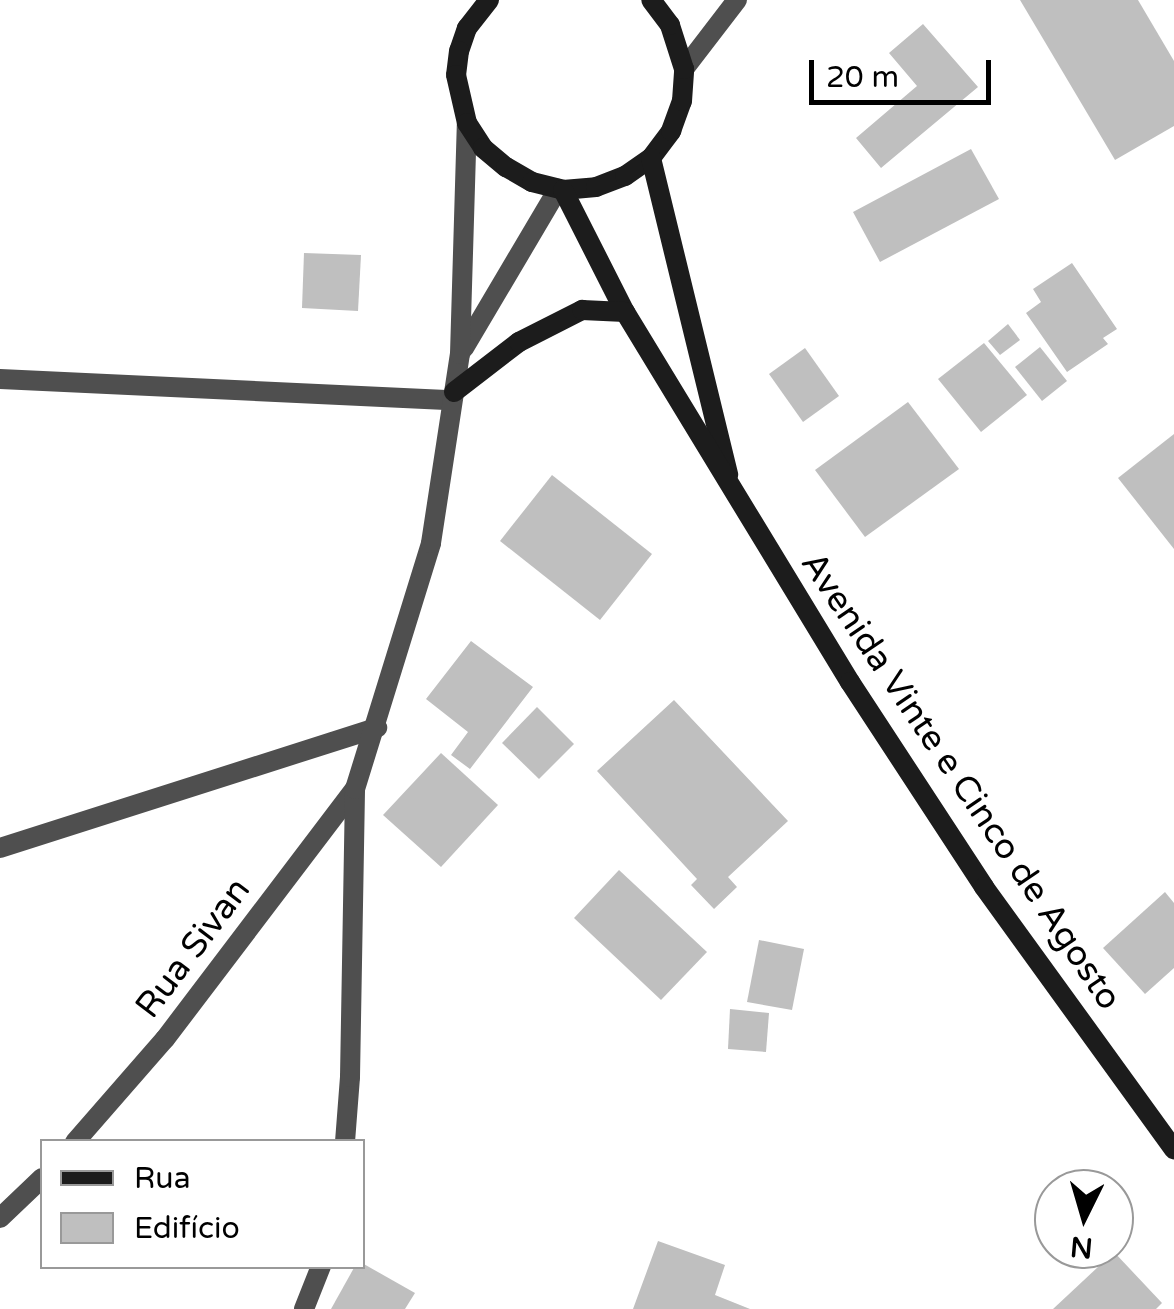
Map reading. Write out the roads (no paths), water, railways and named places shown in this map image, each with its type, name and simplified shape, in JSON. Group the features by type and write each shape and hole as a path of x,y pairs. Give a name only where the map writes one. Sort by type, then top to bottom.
{"main road":[{"path":"483,3 459,51 456,75 467,123 484,148 506,167 561,189 596,187 626,176 652,158 676,116 684,68 670,24 651,0"},
{"name":"Avenida Vinte e Cinco de Agosto","path":"652,158 734,496"},
{"name":"Avenida Vinte e Cinco de Agosto","path":"561,189 625,312 734,496 984,887 1174,1149"},
{"path":"453,396 519,342 582,310 625,312"}],"street":[{"path":"684,68 737,0"},
{"path":"345,1139 350,1077 355,789 377,728 430,543 460,354 467,123"},
{"path":"460,354 561,189"},
{"path":"0,380 453,396"},
{"path":"0,848 377,728"},
{"name":"Rua Sivan","path":"78,1139 166,1040 355,789"},
{"path":"0,1218 40,1180"},
{"path":"304,1309 320,1269"}]}
